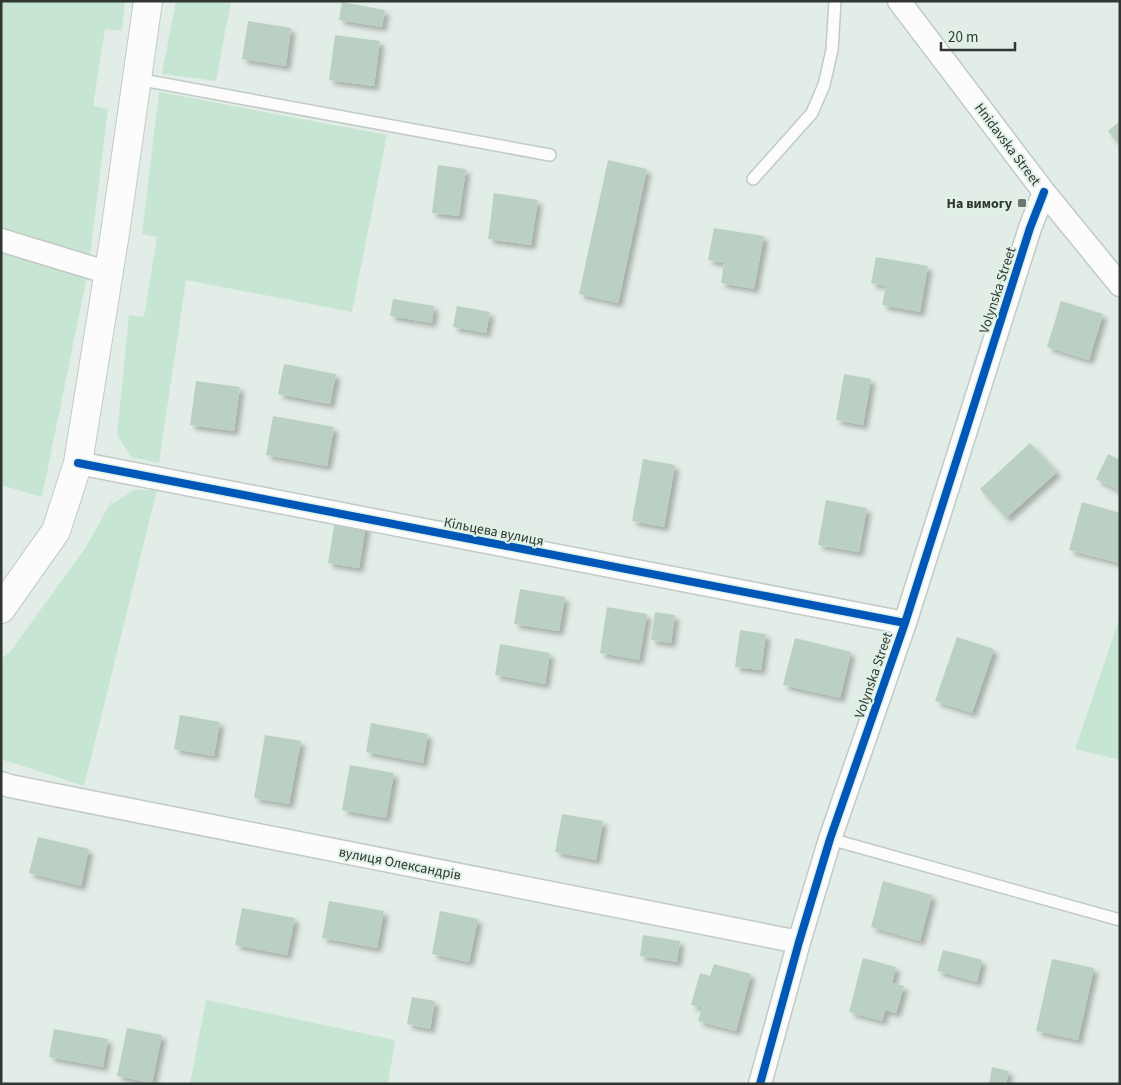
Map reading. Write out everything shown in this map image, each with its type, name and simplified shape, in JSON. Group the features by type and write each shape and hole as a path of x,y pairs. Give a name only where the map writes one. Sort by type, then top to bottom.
{"main road":[{"path":"1,609 56,531 78,463 109,274 148,1"}],"street":[{"name":"Hnidavska Street","path":"899,1 1044,192 1120,285"},
{"name":"Volynska Street","path":"760,1084 799,942 830,839 904,623 1030,228 1044,192"},
{"path":"1,240 109,274"},
{"name":"Кільцева вулиця","path":"78,463 904,623"},
{"name":"вулиця Олександрів","path":"1,783 799,942"}],"lane":[{"path":"754,179 812,113 824,86 832,50 835,1"},
{"path":"137,79 550,155"},
{"path":"830,839 1120,920"}],"green space":[{"path":"1,1 125,1 122,31 105,29 93,106 108,109 90,255 1,228"},
{"path":"176,1 231,1 216,81 162,74"},
{"path":"159,92 387,135 352,312 186,280 159,463 131,457 117,435 129,315 144,317 157,237 142,234"},
{"path":"1,253 87,276 42,497 1,485"},
{"path":"134,490 157,490 84,786 1,759 1,659 10,652 86,547 112,500 111,505"},
{"path":"1120,617 1120,760 1075,749"},
{"path":"206,1000 395,1040 388,1084 190,1084"}],"building":[{"path":"342,2 385,10 382,27 339,20"},
{"path":"248,21 291,28 286,66 242,59"},
{"path":"335,35 380,41 374,86 329,80"},
{"path":"1120,121 1120,146 1108,131"},
{"path":"608,160 647,169 618,303 579,294"},
{"path":"438,165 466,169 459,216 432,213"},
{"path":"494,193 538,200 531,245 488,239"},
{"path":"714,228 764,236 754,289 721,283 724,263 708,260"},
{"path":"876,257 928,266 920,312 882,305 886,286 871,283"},
{"path":"393,299 434,306 432,323 390,316"},
{"path":"1061,301 1103,314 1089,360 1047,347"},
{"path":"457,306 490,312 486,333 453,327"},
{"path":"284,364 336,374 330,404 278,394"},
{"path":"844,374 871,379 863,425 836,420"},
{"path":"196,381 240,387 234,431 190,425"},
{"path":"273,416 334,427 327,466 266,455"},
{"path":"1030,443 1057,472 1006,518 980,489"},
{"path":"1108,454 1120,460 1120,491 1096,479"},
{"path":"643,459 675,465 664,527 632,521"},
{"path":"826,500 867,508 859,552 818,545"},
{"path":"1082,502 1120,513 1120,563 1069,550"},
{"path":"335,520 366,525 359,568 328,563"},
{"path":"520,589 565,597 559,631 514,624"},
{"path":"607,607 647,614 639,660 600,653"},
{"path":"655,612 675,615 671,643 651,640"},
{"path":"740,630 766,634 761,670 735,667"},
{"path":"957,637 994,649 972,713 935,701"},
{"path":"795,638 851,652 840,698 783,685"},
{"path":"500,644 550,653 545,684 495,675"},
{"path":"180,715 220,722 214,756 174,749"},
{"path":"371,723 428,734 423,763 366,752"},
{"path":"265,735 301,741 289,804 254,798"},
{"path":"350,765 394,773 386,818 342,810"},
{"path":"562,814 603,821 596,860 555,852"},
{"path":"38,837 89,849 81,886 29,873"},
{"path":"883,881 932,895 920,941 871,927"},
{"path":"329,901 384,911 377,948 322,938"},
{"path":"242,908 295,918 287,955 235,945"},
{"path":"440,911 478,919 469,962 432,954"},
{"path":"643,935 680,941 677,962 640,956"},
{"path":"943,950 982,960 977,982 937,971"},
{"path":"863,958 896,967 892,983 904,986 896,1013 885,1010 882,1021 849,1012"},
{"path":"1052,959 1094,968 1078,1040 1036,1031"},
{"path":"714,964 751,974 736,1031 698,1021 702,1007 691,1005 700,973 710,976"},
{"path":"412,997 435,1001 430,1029 407,1024"},
{"path":"127,1028 162,1035 152,1083 117,1076"},
{"path":"54,1029 108,1039 103,1067 49,1057"},
{"path":"992,1067 1009,1071 1006,1084 989,1084"}],"cycle path":[{"path":"760,1084 799,942 830,839 905,623 1030,228 1044,192"},
{"path":"78,463 905,623"}],"place":[{"name":"На вимогу","path":"1022,203"}]}
